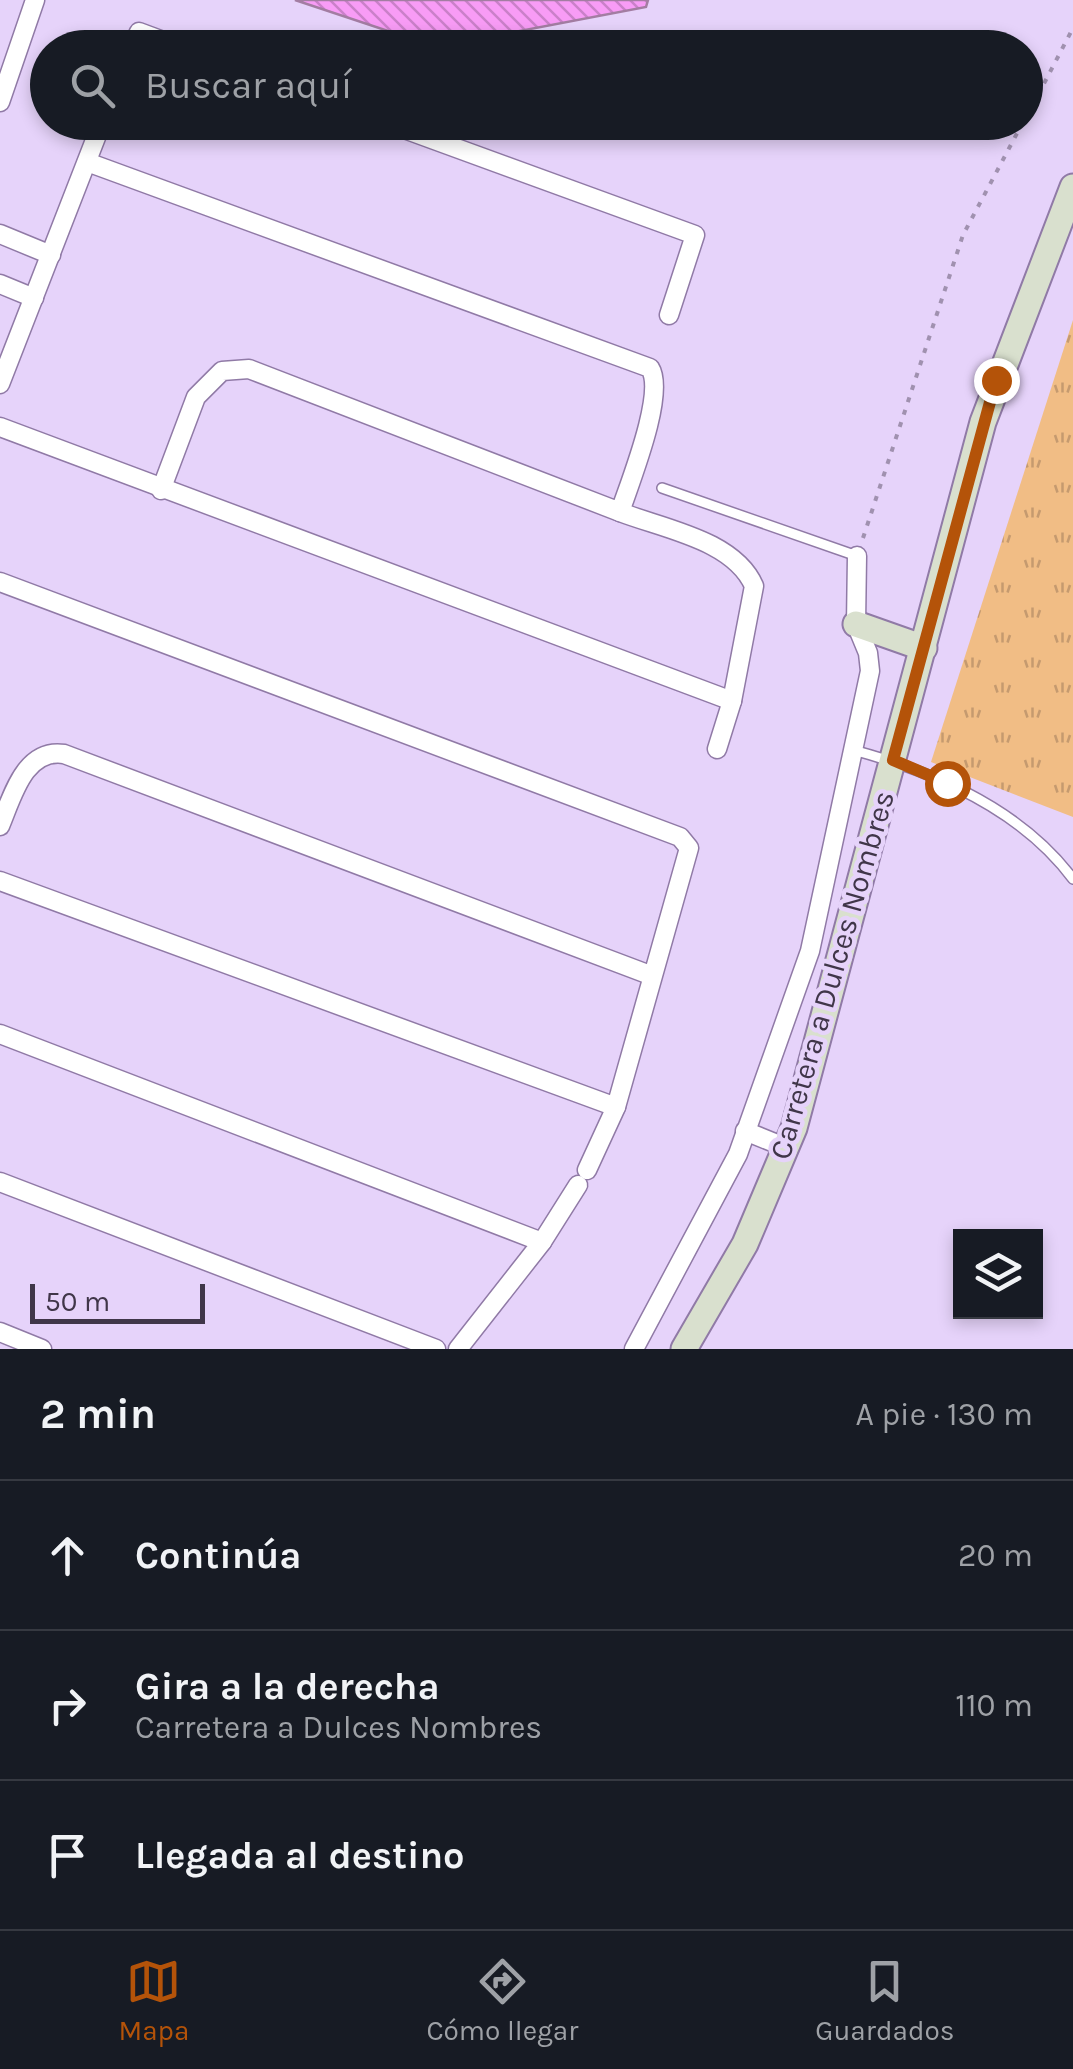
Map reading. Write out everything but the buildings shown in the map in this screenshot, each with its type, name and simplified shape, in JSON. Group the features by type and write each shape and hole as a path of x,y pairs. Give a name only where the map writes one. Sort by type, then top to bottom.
{"main road":[{"name":"Carretera a Dulces Nombres","path":"684,1349 745,1244 786,1148 809,1080 991,394 1073,188"},
{"path":"856,624 924,648"}],"street":[{"path":"0,102 34,0"},
{"path":"0,384 95,140"},
{"path":"434,140 695,235 668,315"},
{"path":"87,162 650,368 656,376 654,399 620,512"},
{"path":"0,234 51,255"},
{"path":"0,284 34,298"},
{"path":"161,490 196,398 222,371 249,369 729,553 747,570 754,586 732,701 717,750"},
{"path":"0,427 732,701"},
{"path":"634,1349 738,1154 810,951 870,671 868,653 856,624 857,556"},
{"path":"0,582 680,837 689,848 650,975 616,1107 582,1177 542,1242 458,1349"},
{"path":"0,826 33,762 52,752 64,754 650,975"},
{"path":"0,881 616,1107"},
{"path":"0,1034 542,1242"},
{"path":"744,1131 786,1148"},
{"path":"0,1182 436,1349"},
{"path":"0,1332 42,1349"}],"lane":[{"path":"662,488 857,556"},
{"path":"853,750 893,760 947,783 1020,825 1044,844 1073,879"}],"path":[{"path":"1043,84 1073,28"},
{"path":"857,556 963,236 1013,140"}],"green space":[{"path":"1073,320 1073,817 931,762"}],"route":[{"path":"947,783 893,760 996,380"}]}
